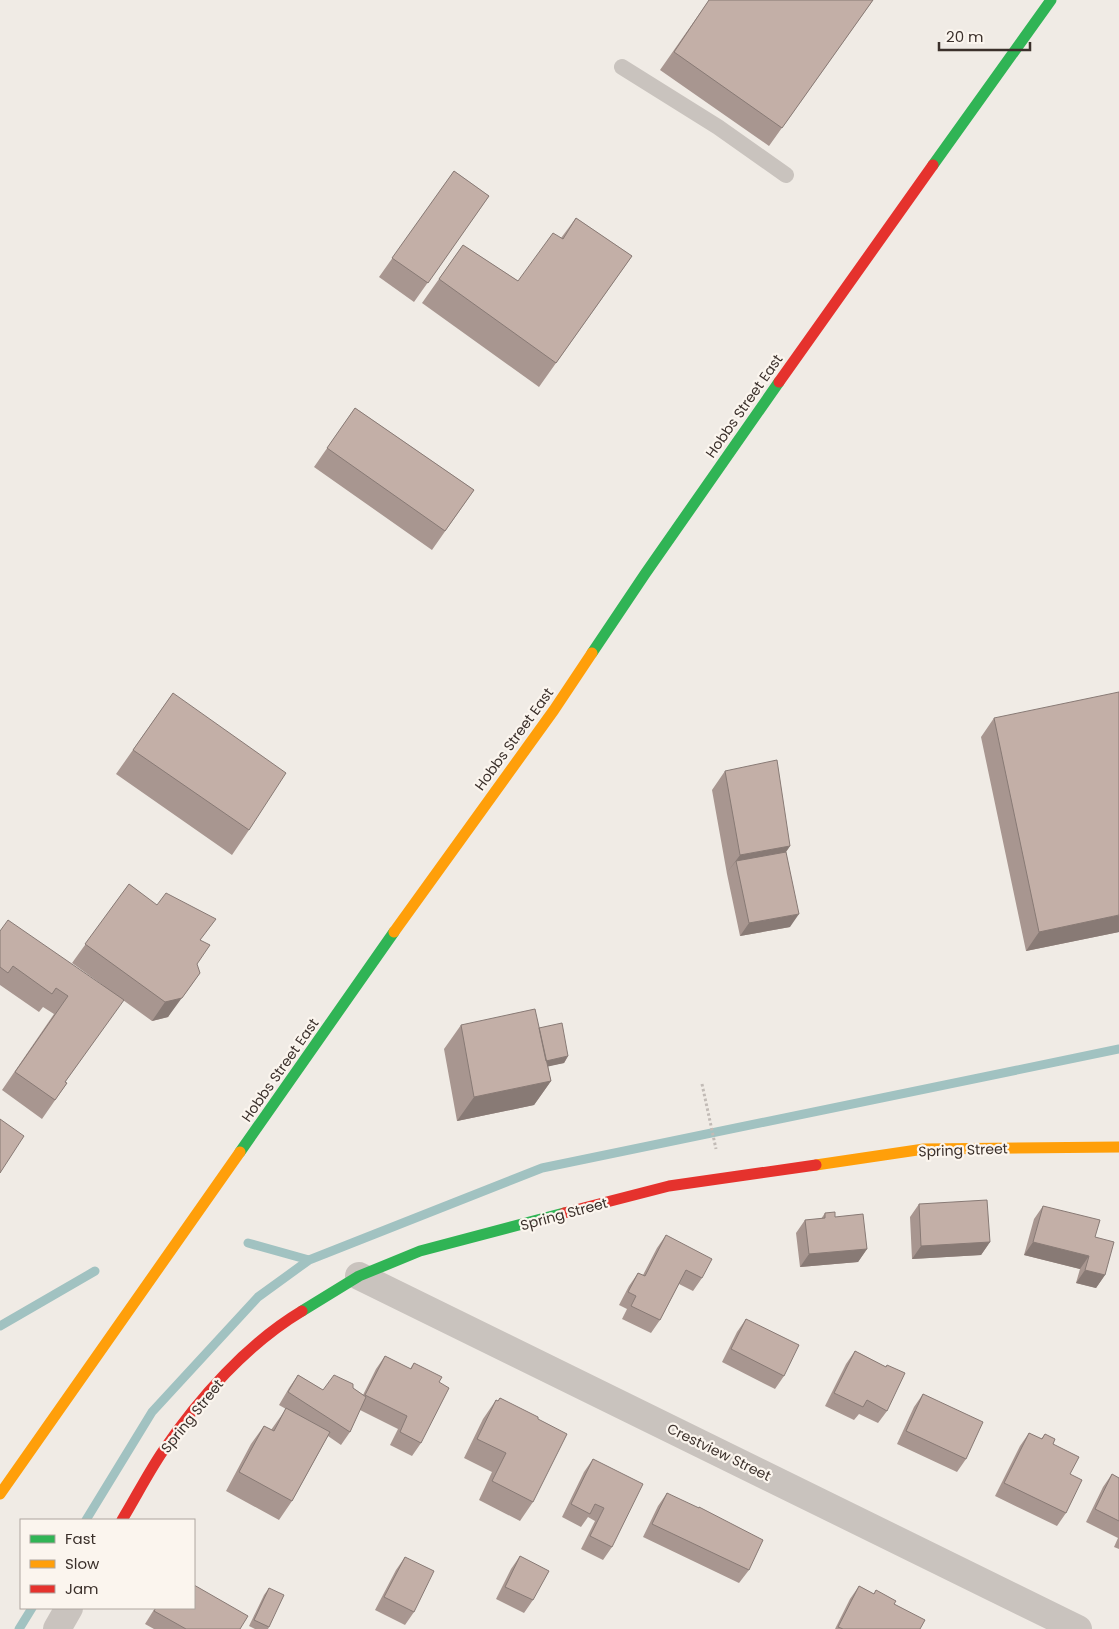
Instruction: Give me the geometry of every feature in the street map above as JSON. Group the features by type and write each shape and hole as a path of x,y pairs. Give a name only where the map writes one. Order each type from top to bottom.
{"main road":[{"name":"Hobbs Street East","path":"0,1494 421,894 554,710 645,574 816,328 1051,0"},
{"name":"Spring Street","path":"123,1519 163,1451 208,1392 261,1340 290,1318 360,1276 420,1251 669,1186 924,1150 1119,1147"}],"street":[{"name":"Crestview Street","path":"360,1276 1078,1629"},
{"path":"56,1629 68,1609"}],"lane":[{"path":"622,67 718,127 786,176"}],"path":[{"path":"702,1084 718,1155"}],"building":[{"path":"709,0 873,0 782,128 674,52"},
{"path":"454,171 489,196 428,283 392,258"},
{"path":"576,218 632,256 556,363 439,279 463,245 518,281 553,233 563,239"},
{"path":"355,408 474,490 445,531 327,448"},
{"path":"1119,692 1119,915 1039,932 994,718"},
{"path":"173,693 286,773 249,830 133,750"},
{"path":"777,760 790,846 740,855 725,771"},
{"path":"786,852 799,914 749,923 736,861"},
{"path":"129,884 157,905 166,893 216,919 200,940 210,945 197,964 200,973 182,998 165,1002 85,944"},
{"path":"8,920 124,1000 65,1082 67,1083 55,1100 15,1072 68,996 56,988 52,994 13,966 8,973 0,967 0,931"},
{"path":"535,1009 551,1081 474,1097 461,1025"},
{"path":"562,1023 568,1056 546,1061 539,1028"},
{"path":"0,1119 24,1136 0,1173"},
{"path":"987,1200 990,1242 921,1246 919,1204"},
{"path":"1043,1206 1100,1220 1095,1237 1114,1242 1105,1275 1085,1270 1089,1256 1033,1242"},
{"path":"835,1212 835,1217 863,1214 867,1249 809,1254 805,1220 825,1218 825,1213"},
{"path":"666,1235 712,1259 702,1278 686,1270 660,1320 631,1306 636,1296 628,1292 638,1273 645,1276"},
{"path":"746,1319 799,1345 784,1376 731,1349"},
{"path":"855,1351 886,1367 887,1365 905,1373 887,1411 867,1400 863,1407 834,1393"},
{"path":"385,1356 411,1369 414,1363 442,1377 439,1382 449,1388 421,1443 400,1432 407,1416 365,1395"},
{"path":"298,1375 323,1390 334,1375 353,1384 353,1388 366,1397 350,1432 288,1392"},
{"path":"923,1394 983,1422 966,1459 906,1431"},
{"path":"500,1398 567,1434 533,1502 492,1481 506,1453 477,1439 496,1400 498,1401"},
{"path":"286,1408 330,1432 292,1501 239,1472 264,1426 274,1431"},
{"path":"1029,1433 1042,1439 1045,1434 1055,1439 1053,1444 1079,1457 1070,1474 1082,1480 1066,1513 1004,1483"},
{"path":"593,1459 643,1484 612,1547 590,1536 604,1508 595,1504 590,1514 571,1504"},
{"path":"1112,1474 1119,1478 1119,1521 1095,1509"},
{"path":"667,1493 763,1540 749,1570 652,1524"},
{"path":"520,1556 549,1571 533,1600 505,1587"},
{"path":"405,1557 434,1571 414,1612 384,1597"},
{"path":"195,1586 248,1616 240,1629 186,1629 154,1611 155,1609 195,1609"},
{"path":"859,1586 874,1594 876,1590 896,1601 894,1604 925,1620 920,1629 843,1629 838,1627"},
{"path":"269,1588 284,1595 269,1627 254,1620"}],"waterway":[{"path":"87,1519 152,1412 258,1297 309,1260 542,1168 1119,1049"},
{"path":"248,1243 309,1260"},
{"path":"0,1326 95,1271"},
{"path":"19,1629 31,1609"}],"traffic: fast":[{"path":"933,165 1051,0"},
{"path":"592,653 779,382"},
{"path":"240,1152 394,932"},
{"path":"302,1311 359,1276 420,1251 564,1213"}],"traffic: slow":[{"path":"394,932 554,710 592,653"},
{"path":"816,1165 924,1149 1119,1147"},
{"path":"0,1494 240,1152"}],"traffic: jam":[{"path":"779,382 933,165"},
{"path":"564,1213 669,1186 816,1165"},
{"path":"123,1519 163,1451 208,1392 262,1339 302,1311"}]}
